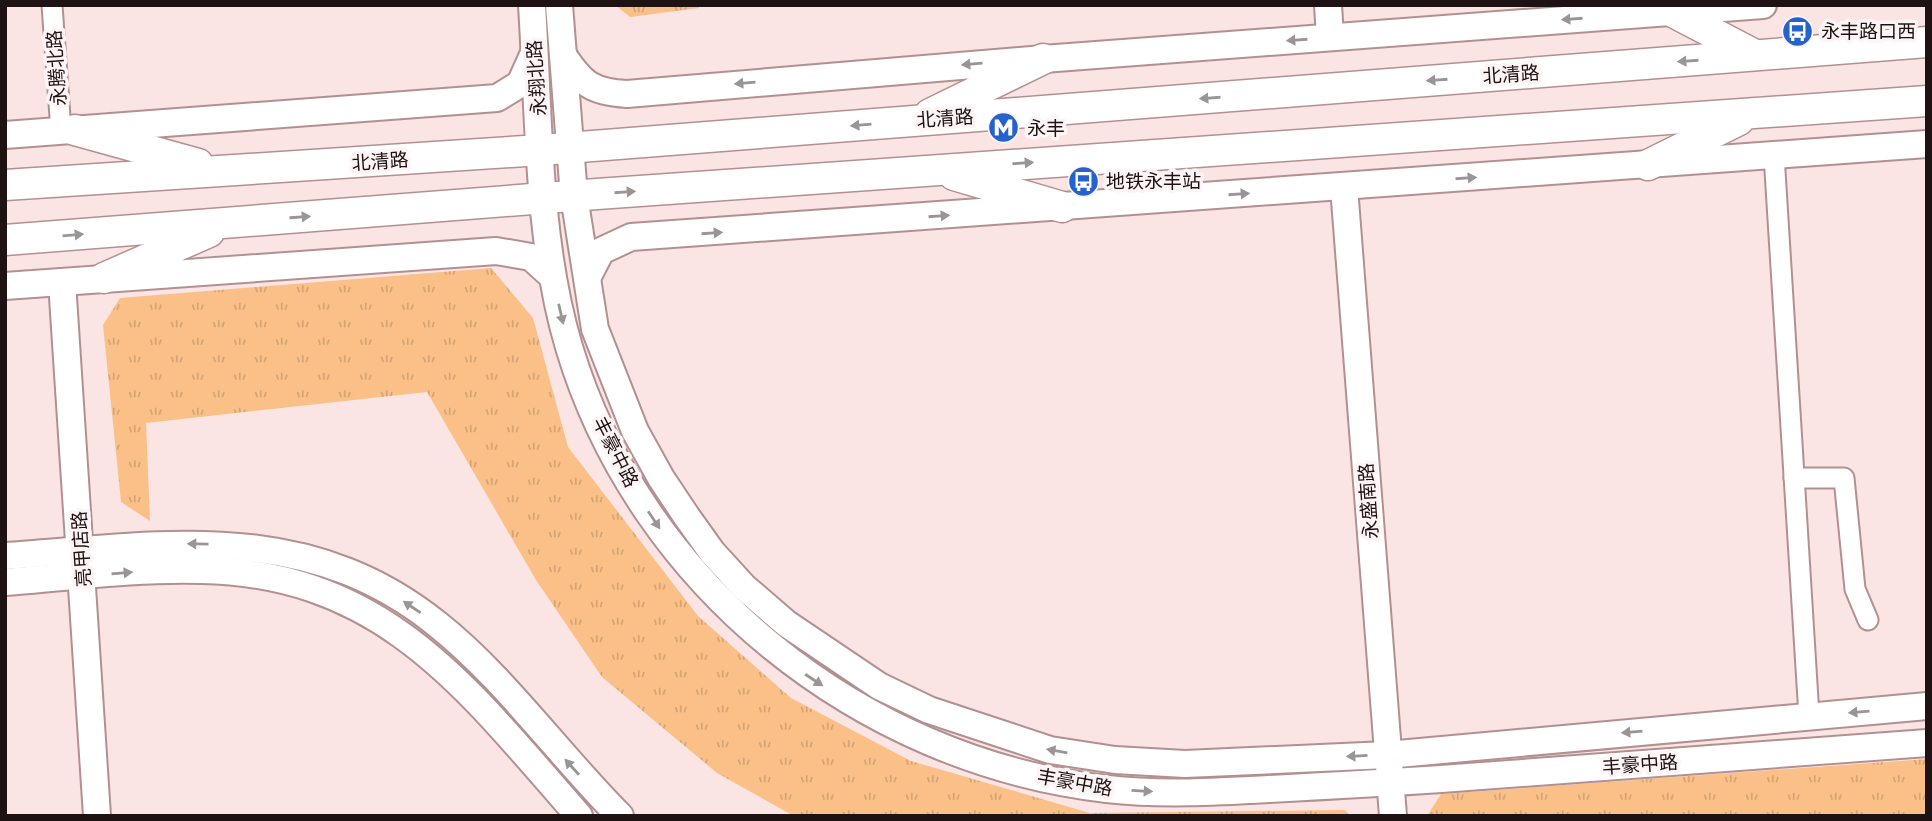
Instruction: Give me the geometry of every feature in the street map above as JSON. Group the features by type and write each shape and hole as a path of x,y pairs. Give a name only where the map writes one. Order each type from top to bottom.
{"main road":[{"path":"1673,12 1756,55"},
{"name":"北清路","path":"5,186 571,148 1927,42"},
{"path":"915,121 1043,59"},
{"path":"5,240 574,195 1927,101"},
{"path":"1648,165 1754,113"},
{"path":"68,131 222,171"},
{"path":"936,170 1062,207"},
{"path":"104,278 232,222"}],"street":[{"name":"永腾北路","path":"52,5 68,131"},
{"name":"永翔北路","path":"531,5 545,198"},
{"name":"永翔北路","path":"559,5 574,195"},
{"path":"1328,5 1331,37"},
{"path":"562,54 580,80 603,93 627,94 1043,59 1762,5"},
{"path":"5,135 497,98 520,84 535,52"},
{"path":"588,276 601,251 631,237 1927,144"},
{"path":"1774,155 1809,716"},
{"name":"永盛南路","path":"1344,187 1393,816"},
{"name":"丰豪中路","path":"574,195 595,329 635,431 687,517 712,552 744,587 798,632 879,686 929,710 1050,750 1115,760 1185,764 1388,755 1927,706"},
{"name":"丰豪中路","path":"545,198 552,276 569,348 587,395 635,491 660,529 692,569 756,635 796,668 891,725 943,747 1047,778 1107,789 1189,793 1390,782 1927,743"},
{"path":"5,286 496,251 531,257 552,276"},
{"name":"亮甲店路","path":"62,282 97,816"},
{"path":"1794,478 1844,478 1854,589 1867,620"},
{"path":"5,582 179,543 247,545 332,564 383,587 438,624 489,673 575,771 620,816"},
{"path":"5,556 272,577 345,599 410,639 467,690 579,816"}],"green space":[{"path":"615,5 699,5 699,8 630,17"},
{"path":"491,268 533,318 568,447 698,616 791,698 911,761 1090,813 1345,810 1350,816 794,816 717,773 602,677 536,580 427,392 146,423 150,521 121,502 103,325 120,298"},
{"path":"1927,759 1927,816 1427,816 1441,794"}],"place":[{"name":"永丰路口西","path":"1798,31"},
{"name":"永丰","path":"1004,128"},
{"name":"地铁永丰站","path":"1083,181"}]}
